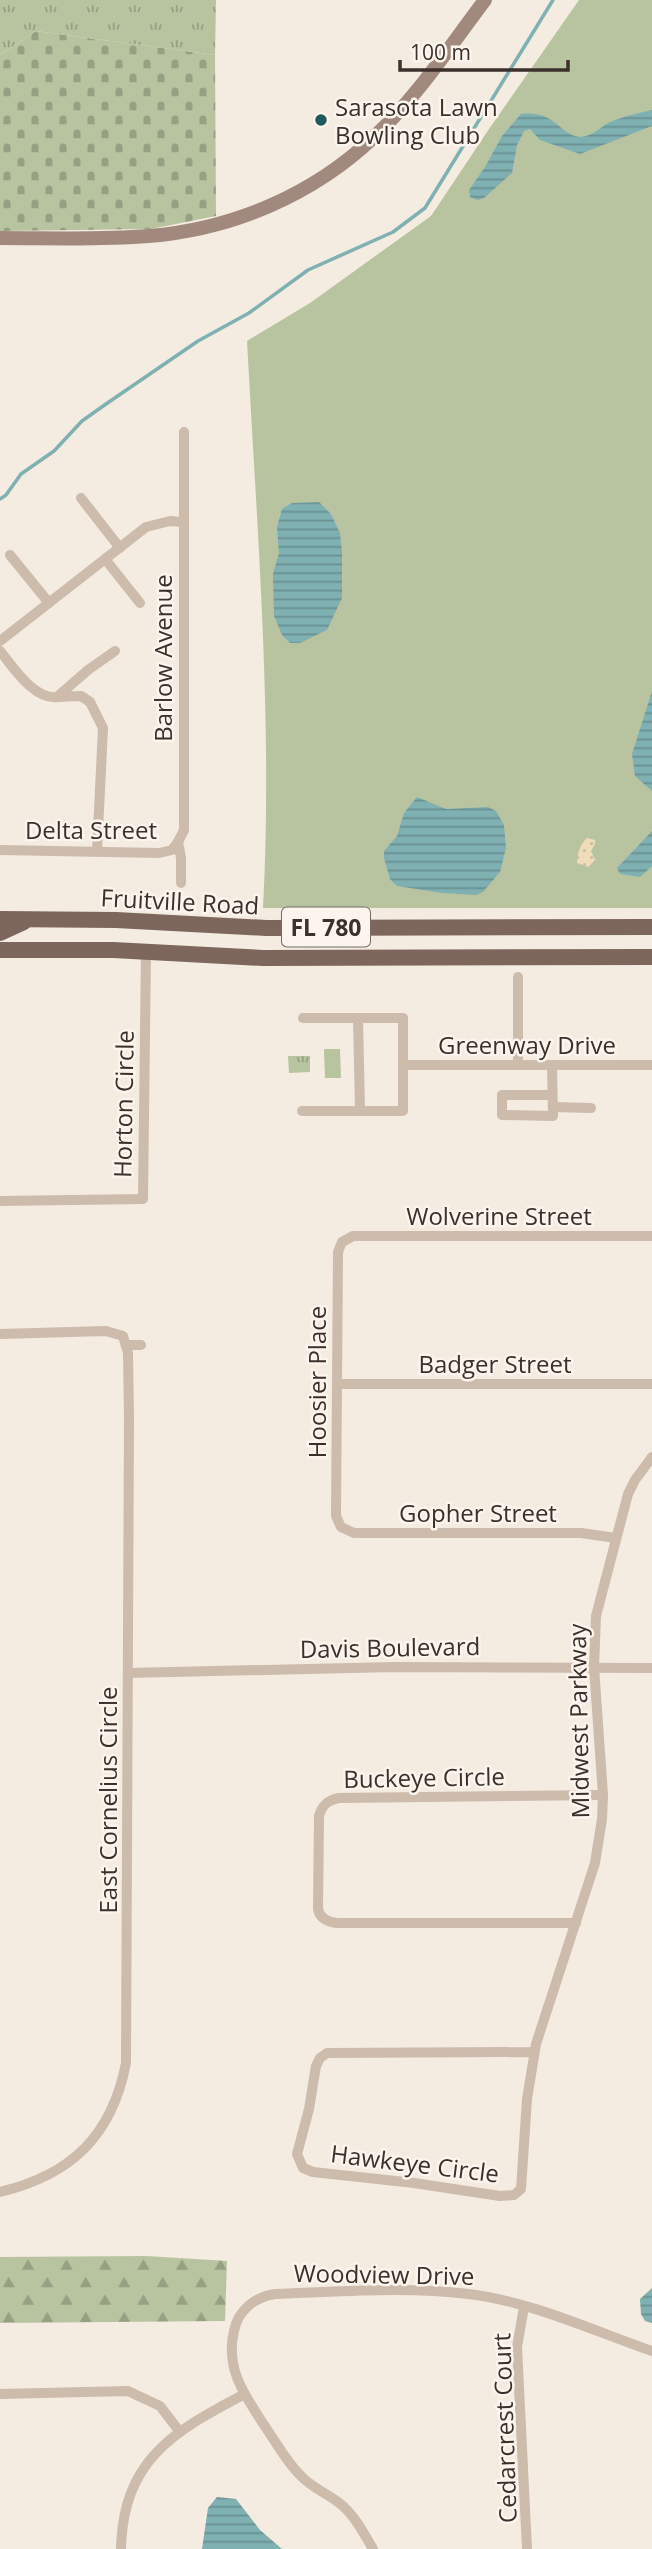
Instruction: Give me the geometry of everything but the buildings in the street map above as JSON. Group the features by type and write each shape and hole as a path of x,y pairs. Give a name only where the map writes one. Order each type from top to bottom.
{"main road":[{"name":"Fruitville Road","path":"0,919 127,920 266,928 652,927"},
{"path":"0,933 29,919"},
{"name":"FL 780","path":"0,950 146,951 263,958 652,957"}],"street":[{"path":"0,238 151,236 230,221 271,206 328,174 375,136 403,106 485,0"},
{"name":"Barlow Avenue","path":"181,883 178,842 184,830 184,432"},
{"path":"81,498 120,548"},
{"path":"0,641 146,527 182,522"},
{"path":"10,555 49,603"},
{"path":"106,559 140,603"},
{"path":"0,651 34,690 49,698 81,696 90,702 103,728 97,851"},
{"path":"57,697 115,651"},
{"name":"Delta Street","path":"0,850 159,853 173,850 178,842"},
{"name":"Horton Circle","path":"0,1201 143,1199 146,951"},
{"path":"518,977 518,1065"},
{"path":"302,1111 403,1111 402,1018 303,1018"},
{"path":"358,1018 360,1111"},
{"name":"Greenway Drive","path":"403,1065 652,1065"},
{"path":"552,1065 553,1115 502,1115 502,1095 552,1095"},
{"path":"553,1107 591,1108"},
{"name":"Wolverine Street","path":"347,1238 652,1236"},
{"name":"Hoosier Place","path":"341,1527 336,1516 338,1252 347,1238"},
{"path":"0,1334 106,1331 125,1341 141,1345"},
{"name":"East Cornelius Circle","path":"0,2192 43,2178 60,2169 85,2149 112,2109 123,2079 127,2043 125,1341"},
{"name":"Badger Street","path":"337,1384 652,1384"},
{"name":"Midwest Parkway","path":"518,2192 523,2184 527,2099 534,2052 595,1863 602,1819 603,1796 594,1667 596,1616 628,1494 652,1458"},
{"name":"Gopher Street","path":"341,1527 355,1533 581,1533 616,1538"},
{"name":"Davis Boulevard","path":"128,1673 382,1667 652,1668"},
{"name":"Buckeye Circle","path":"576,1923 326,1921 318,1909 319,1816 328,1801 339,1798 603,1796"},
{"name":"Hawkeye Circle","path":"518,2192 500,2196 309,2172 300,2165 297,2154 309,2109 316,2066 320,2057 327,2053 534,2052"},
{"name":"Woodview Drive","path":"373,2549 350,2513 337,2501 312,2486 296,2470 243,2395 232,2362 231,2348 235,2325 248,2305 268,2295 446,2292 489,2297 524,2306 652,2351"},
{"name":"Cedarcrest Court","path":"524,2306 517,2347 527,2549"},
{"path":"0,2394 128,2391 160,2406 180,2432"},
{"path":"121,2549 125,2510 136,2478 151,2457 180,2432 243,2395"}],"green space":[{"path":"0,0 216,0 215,55 36,31 0,55"},
{"path":"579,0 652,0 652,908 263,908 266,837 265,695 247,341 310,303 431,216"},
{"path":"36,31 215,55 216,216 151,229 0,231 0,55"},
{"path":"324,1049 340,1049 341,1078 325,1078"},
{"path":"288,1056 310,1056 310,1072 289,1073"},
{"path":"146,2256 227,2261 225,2321 0,2323 0,2257"}],"sand":[{"path":"587,838 595,840 591,851 595,860 588,867 577,863 579,849"}],"water":[{"path":"652,110 652,126 580,154 540,140 530,129 524,131 517,145 512,173 484,198 478,200 470,197 469,190 502,136 521,114 542,116 573,135 584,137 615,120"},
{"path":"319,502 331,514 340,533 342,598 327,630 300,643 290,643 282,635 274,616 273,574 279,553 277,527 282,509 292,503"},
{"path":"652,691 652,791 635,776 632,754"},
{"path":"417,797 446,809 488,807 496,811 504,825 506,848 500,872 483,892 476,895 442,893 397,886 390,879 384,851 397,836 404,813"},
{"path":"652,831 652,866 640,877 620,874 617,868"},
{"path":"652,2288 652,2323 645,2321 641,2314 640,2299"},
{"path":"217,2497 236,2499 260,2530 282,2549 202,2549 208,2508"}],"waterway":[{"path":"0,499 21,474 54,451 82,421 198,341 249,313 308,270 393,232 425,208 553,0"}],"place":[{"name":"Sarasota Lawn Bowling Club","path":"321,120"}]}
